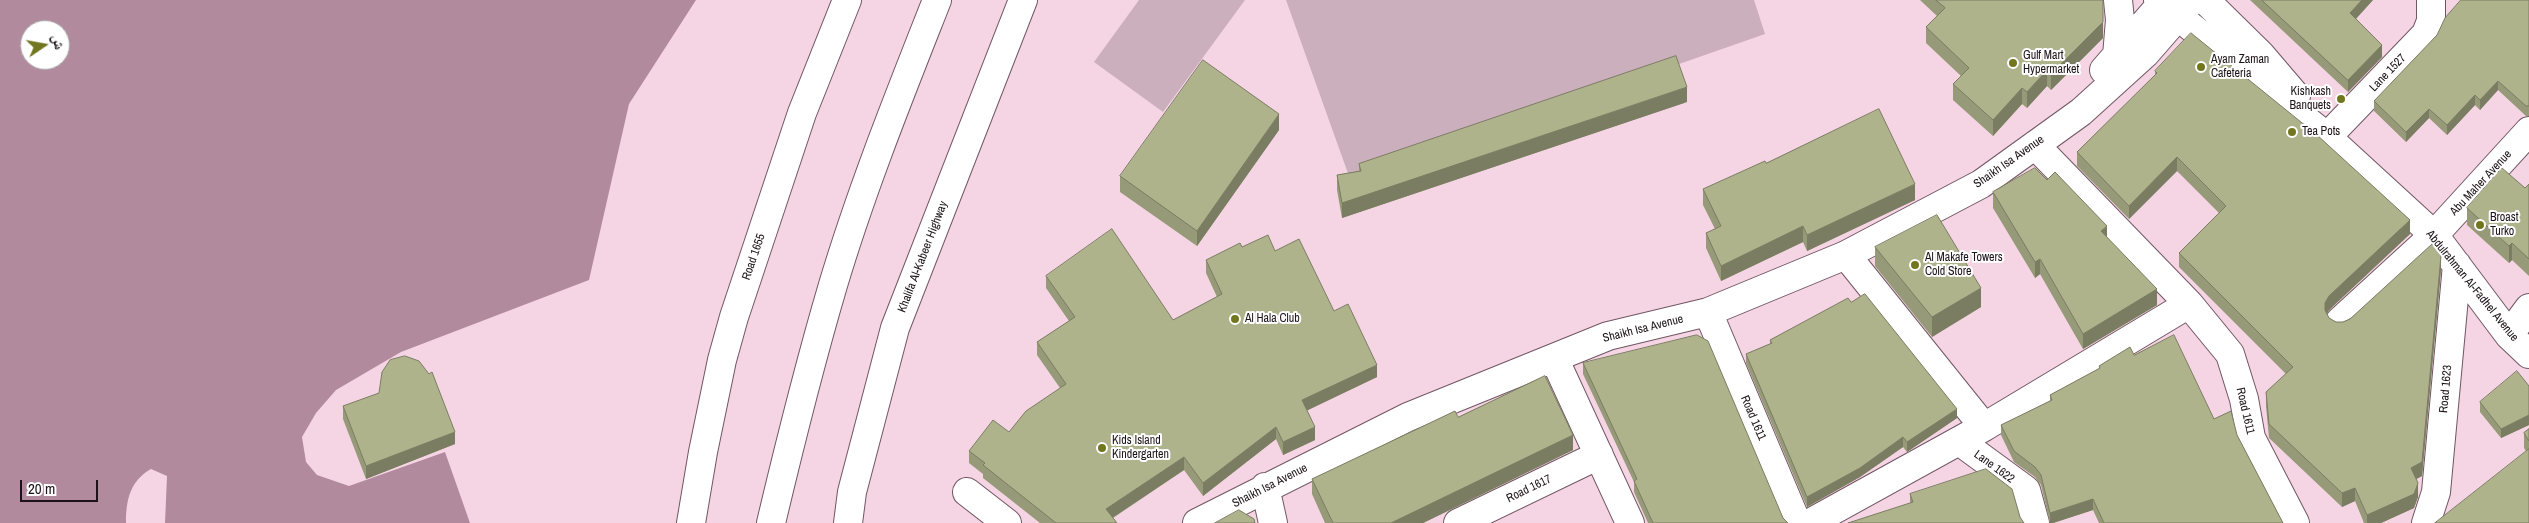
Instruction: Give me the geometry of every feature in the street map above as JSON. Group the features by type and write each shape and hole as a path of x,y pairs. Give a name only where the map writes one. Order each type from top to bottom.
{"street":[{"name":"Road 1655","path":"691,523 708,424 722,360 734,318 802,113 847,0"},
{"path":"772,523 788,454 834,284 891,118 937,0"},
{"name":"Khalifa Al-Kabeer Highway","path":"848,523 852,492 895,328 1023,0"},
{"path":"2117,56 2120,20 2118,0"},
{"name":"Abdulrahman Al-Fadhel Avenue","path":"2205,0 2261,55 2305,106 2327,137"},
{"name":"Lane 1527","path":"2327,137 2426,34 2431,21 2431,0"},
{"name":"Shaikh Isa Avenue","path":"2044,139 2117,56 2171,4"},
{"name":"Shaikh Isa Avenue","path":"1198,523 1265,487 1408,418 1608,336 1708,312 1846,255 1981,184 2081,112 2119,79 2171,4"},
{"name":"Abdulrahman Al-Fadhel Avenue","path":"2171,4 2327,137 2434,235 2509,335 2529,354"},
{"name":"Abu Maher Avenue","path":"2434,235 2529,131"},
{"name":"Road 1611","path":"2044,139 2189,304 2230,354 2244,398 2251,438 2295,523"},
{"path":"2340,321 2434,235"},
{"path":"1846,255 1984,427"},
{"name":"Road 1623","path":"2432,520 2457,265"},
{"path":"1810,523 1984,427 2189,304"},
{"path":"2509,335 2529,308"},
{"name":"Road 1611","path":"1708,312 1797,523"},
{"path":"1554,358 1630,523"},
{"name":"Lane 1622","path":"1959,441 2026,490 2035,523"},
{"name":"Road 1617","path":"1458,523 1599,455"},
{"path":"1265,487 1273,523"},
{"path":"967,492 1007,523"}],"shaded area":[{"path":"0,0 696,0 629,104 589,280 401,352 336,390 316,413 302,437 306,462 317,475 349,486 445,452 470,523 165,523 167,476 151,469 138,479 134,485 128,499 126,523 0,523"},
{"path":"1139,0 1245,0 1163,112 1094,62"},
{"path":"1286,0 1754,0 1765,34 1350,179"}],"building":[{"name":"Gulf Mart Hypermarket","path":"1936,0 2103,0 2103,22 2051,74 2047,70 2027,92 2022,88 1993,120 1953,84 1969,68 1926,27 1945,8"},
{"path":"2262,0 2362,0 2350,13 2382,45 2348,80"},
{"path":"2461,0 2529,0 2529,106 2526,106 2498,81 2480,100 2475,95 2447,125 2429,109 2406,132 2374,101 2437,35 2445,18"},
{"path":"2191,33 2317,135 2410,220 2329,296 2325,303 2325,310 2329,318 2336,322 2350,319 2432,244 2441,256 2422,462 2411,468 2418,483 2414,494 2367,515 2355,488 2342,493 2269,424 2266,392 2293,367 2179,253 2226,206 2177,157 2129,206 2077,152 2157,73 2155,71"},
{"path":"1676,56 1687,87 1342,203 1337,175 1361,171 1359,164"},
{"path":"1203,60 1279,114 1197,231 1120,176"},
{"path":"1879,109 1915,184 1807,235 1803,226 1721,266 1706,233 1721,226 1703,189 1765,161 1766,163"},
{"path":"2035,168 2047,180 2055,172 2107,226 2101,231 2157,289 2083,334 2040,259 2035,262 1993,192"},
{"path":"2502,168 2525,188 2529,184 2529,259 2512,243 2509,246 2467,208"},
{"path":"1937,215 1981,288 1932,317 1875,247"},
{"path":"1112,229 1173,320 1222,294 1206,260 1240,243 1242,247 1268,235 1275,251 1299,239 1334,311 1348,304 1377,365 1302,400 1315,427 1283,442 1276,427 1203,483 1184,457 1106,509 1117,523 1056,523 983,465 985,463 969,451 993,420 1009,432 1026,411 1066,384 1037,342 1075,317 1046,276"},
{"path":"1865,294 1957,409 1907,442 1903,437 1860,468 1807,497 1746,354 1772,343 1770,340 1848,298 1851,302"},
{"path":"1697,335 1708,341 1783,518 1788,523 1653,523 1634,481 1637,479 1583,363"},
{"path":"2174,335 2214,419 2231,411 2237,435 2283,523 2104,523 2093,499 2050,513 2041,475 2035,467 2014,451 2001,425 2052,400 2050,395 2100,368 2099,366 2130,347 2134,355"},
{"path":"405,356 419,361 429,374 432,372 455,432 366,466 343,406 379,393 382,372 390,360"},
{"path":"2517,371 2529,386 2529,415 2501,429 2480,402"},
{"path":"1545,376 1573,435 1391,523 1333,523 1312,479 1455,411 1458,417"},
{"path":"2529,429 2529,441 2524,433"},
{"path":"2529,449 2529,523 2435,523"},
{"path":"1986,469 2012,489 2020,517 2024,523 1848,523 1913,502 1910,494"},
{"path":"1239,510 1254,519 1255,523 1215,523"}],"place":[{"name":"Gulf Mart Hypermarket","path":"2013,63"},
{"name":"Ayam Zaman Cafeteria","path":"2201,67"},
{"name":"Kishkash Banquets","path":"2341,99"},
{"name":"Tea Pots","path":"2292,132"},
{"name":"Broast Turko","path":"2480,225"},
{"name":"Al Makafe Towers Cold Store","path":"1915,265"},
{"name":"Al Hala Club","path":"1235,319"},
{"name":"Kids Island Kindergarten","path":"1102,448"}]}
